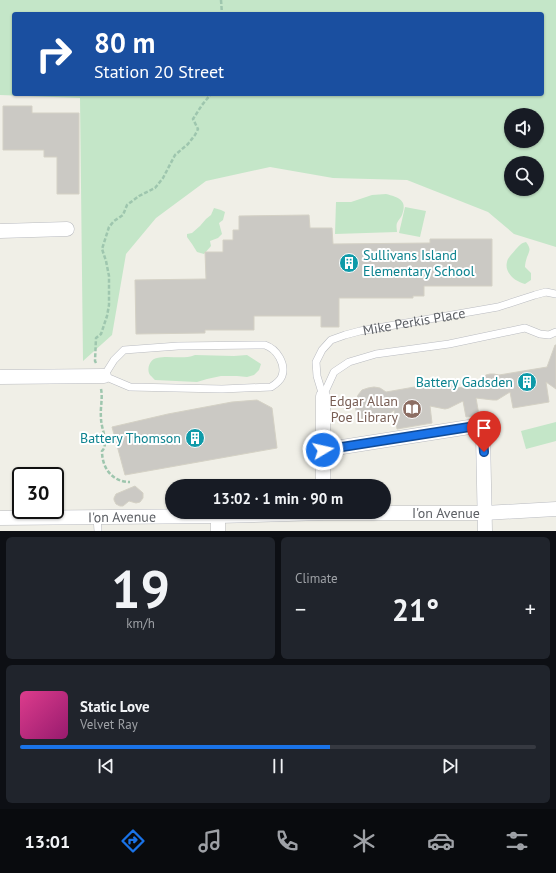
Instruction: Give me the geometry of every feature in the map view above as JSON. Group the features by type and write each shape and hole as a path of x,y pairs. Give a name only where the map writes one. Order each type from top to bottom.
{"street":[{"path":"0,231 67,229"},
{"path":"0,377 101,376"},
{"name":"Mike Perkis Place","path":"323,396 323,479"},
{"path":"323,450 482,425 485,531"},
{"name":"I'on Avenue","path":"391,513 485,513 556,509"},
{"name":"I'on Avenue","path":"0,518 98,524 173,519"},
{"path":"218,519 218,531"}],"lane":[{"name":"Mike Perkis Place","path":"323,396 317,376 316,362 322,350 331,340 345,334 360,331 498,308 546,292 556,294"},
{"name":"Mike Perkis Place","path":"323,396 334,372 349,362 376,354 449,344 525,328 540,334 549,335 556,332"},
{"path":"265,345 278,355 283,368 282,375 278,382 271,387 222,389 130,388 101,376 124,350 178,346 265,345"}],"path":[{"path":"221,0 222,12"},
{"path":"130,482 116,480 108,471 102,458 102,451 105,448 101,419 103,395 101,376 95,361 96,338 101,334 104,327 109,305 109,276 102,249 109,227 114,221 123,215 127,205 139,196 155,188 163,178 175,155 196,135 198,129 193,119 210,96"}],"green space":[{"path":"0,0 556,0 556,247 514,234 488,212 407,180 333,178 270,167 206,181 156,218 126,254 112,335 83,361 80,98 27,96 544,96 544,12 12,12 12,95 0,95"},
{"path":"386,194 401,200 404,206 404,210 397,224 397,232 335,234 336,202 351,202 372,195"},
{"path":"405,207 426,211 420,237 399,233"},
{"path":"214,208 225,212 223,220 219,223 222,234 218,238 210,241 211,246 204,254 197,252 187,237 187,234 192,233 200,226 211,215"},
{"path":"526,242 530,250 525,267 531,273 531,280 525,284 518,281 509,273 507,266 511,255 520,245"},
{"path":"195,355 247,355 261,364 259,370 254,375 247,377 221,376 197,382 155,380 149,373 149,365 152,360 162,357 185,357"},
{"path":"556,422 556,441 526,449 521,431"}],"building":[{"path":"3,106 32,106 32,113 79,113 79,194 57,194 57,157 44,157 44,150 3,150"},
{"name":"Sullivans Island Elementary School","path":"309,215 310,228 332,228 333,244 430,243 430,239 492,239 492,286 424,286 424,296 413,296 413,298 339,298 339,327 321,327 321,316 254,316 254,330 205,330 205,333 136,334 135,280 206,279 205,252 223,252 223,240 233,240 233,230 239,230 239,216"},
{"path":"555,345 556,389 546,382 549,402 513,408 510,392 497,400 476,398 479,415 466,417 463,401 445,409 430,406 432,423 397,429 394,410 382,420 377,422 366,421 361,418 355,407 358,395 362,390 368,388 380,388 386,392 426,385 427,389 442,382 457,388 478,385 482,378 490,374 499,375 547,367"},
{"name":"Battery Thomson","path":"257,400 272,408 277,448 125,475 112,427 168,414 232,402"},
{"path":"135,486 143,493 143,498 140,502 136,503 129,501 123,506 116,504 114,498 116,494"}],"place":[{"name":"Sullivans Island Elementary School","path":"349,263"},
{"name":"Battery Gadsden","path":"527,382"},
{"name":"Edgar Allan Poe Library","path":"412,409"},
{"name":"Battery Thomson","path":"195,438"}],"route":[{"path":"323,450 482,425 484,452"}]}
